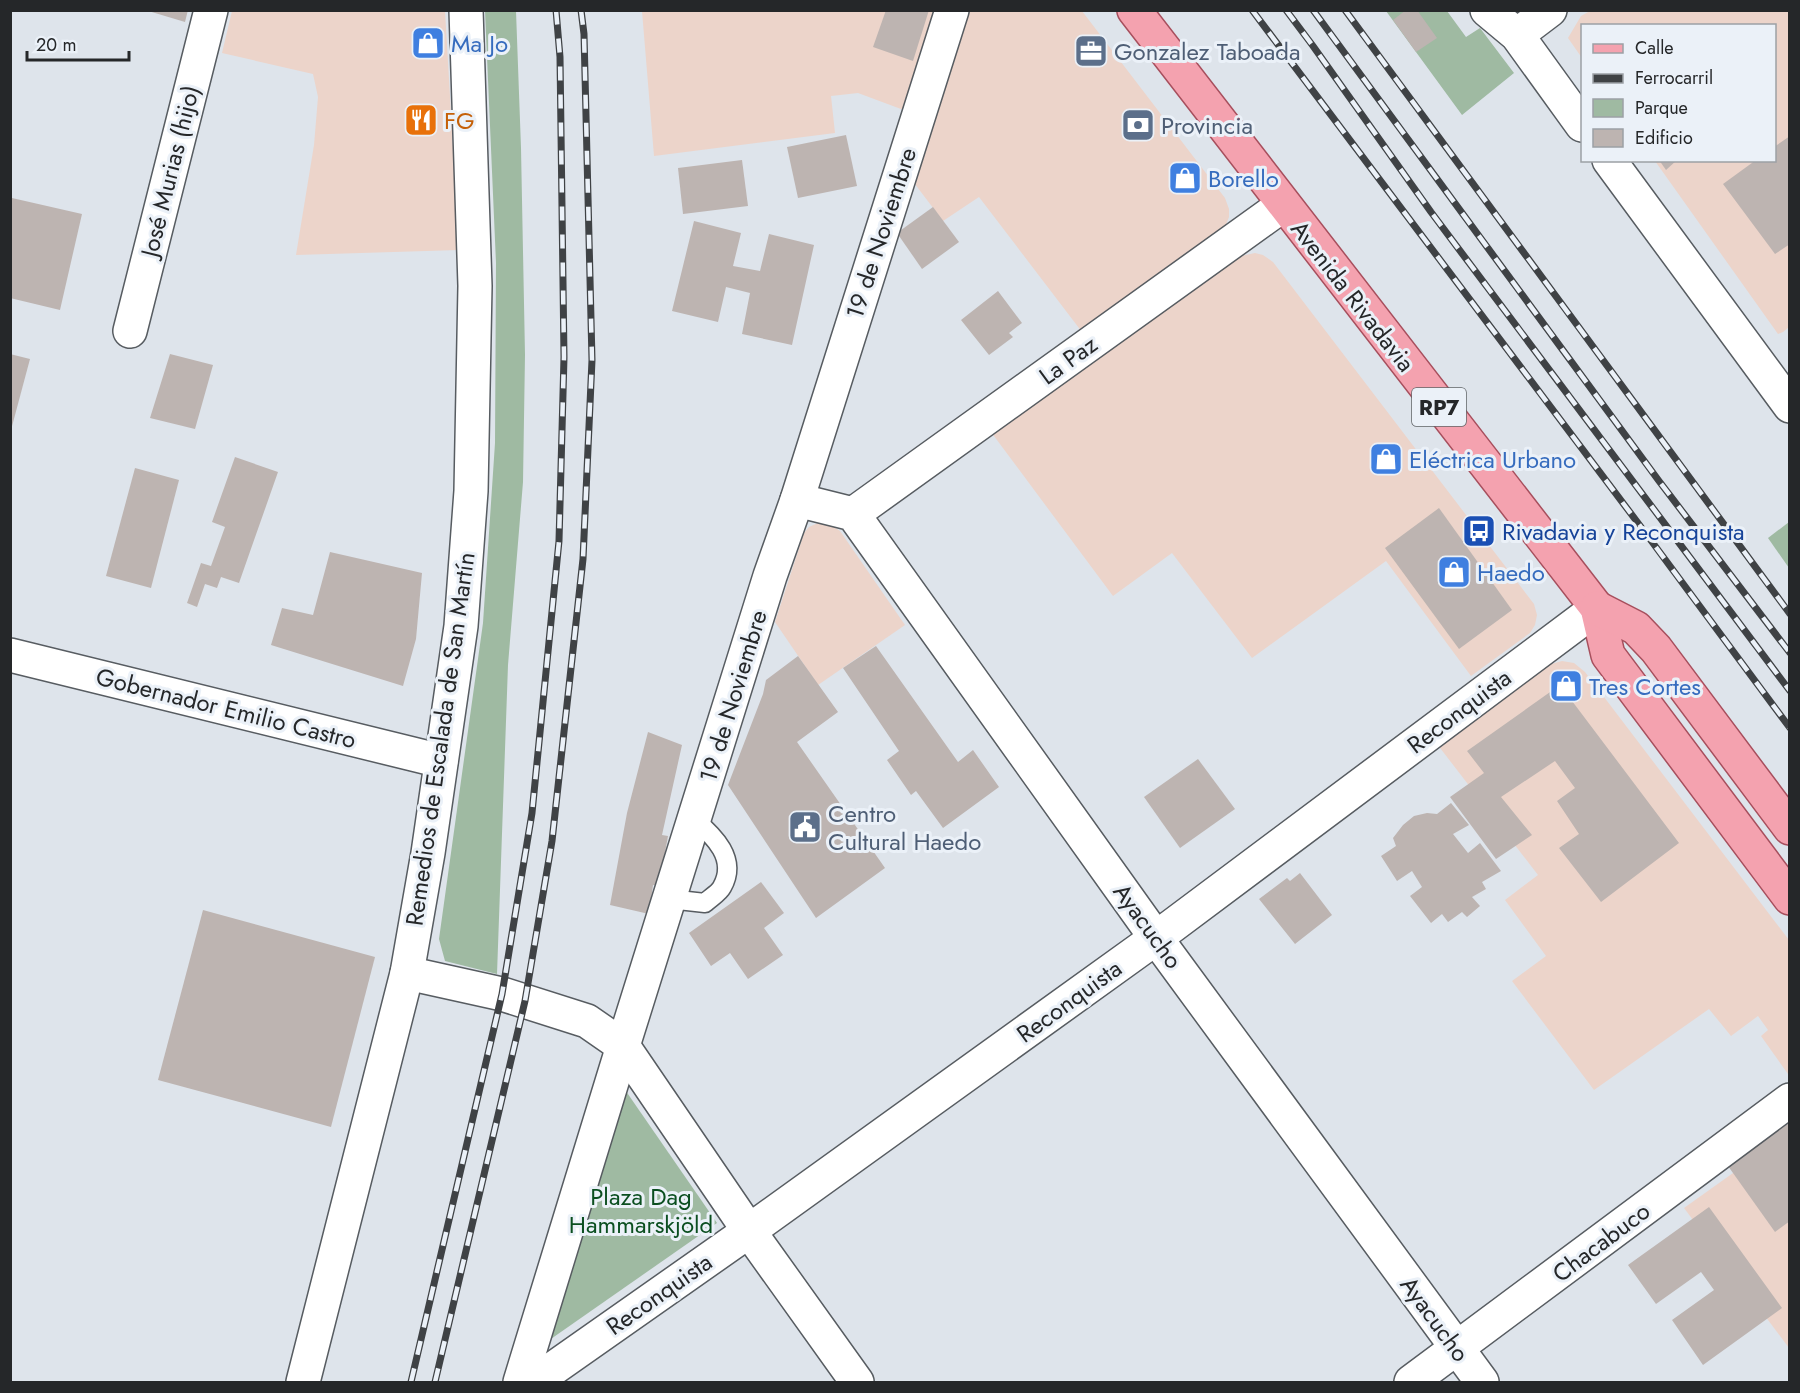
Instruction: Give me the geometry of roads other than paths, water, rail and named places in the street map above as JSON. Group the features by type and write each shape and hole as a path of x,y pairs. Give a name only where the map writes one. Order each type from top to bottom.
{"main road":[{"name":"Avenida Rivadavia","path":"1134,10 1596,608 1608,655 1790,898"},
{"name":"Avenida Rivadavia","path":"1596,608 1636,628 1656,649 1790,828"}],"street":[{"name":"José Murias (hijo)","path":"130,331 211,10"},
{"name":"Remedios de Escalada de San Martín","path":"303,1383 407,973 428,853 461,626 471,491 475,286 465,10"},
{"name":"19 de Noviembre","path":"520,1383 770,576 797,500 952,10"},
{"path":"1487,10 1517,35 1581,124"},
{"path":"1517,35 1550,10"},
{"path":"1610,162 1790,405"},
{"name":"La Paz","path":"853,514 1283,205"},
{"path":"797,500 853,514"},
{"name":"Ayacucho","path":"853,514 1156,938 1482,1383"},
{"name":"Reconquista","path":"534,1383 1156,938 1596,608"},
{"name":"Gobernador Emilio Castro","path":"10,655 441,761"},
{"path":"407,973 502,994 587,1021 623,1046 749,1231 857,1383"},
{"name":"Chacabuco","path":"1411,1383 1790,1100"}],"lane":[{"path":"669,899 705,903 722,888 728,870 725,854 711,834 694,819"}],"railway":[{"path":"411,1382 502,994 532,813 559,541 564,357 560,57 556,10"},
{"path":"435,1382 525,1001 552,841 583,559 592,360 584,34 581,10"},
{"path":"1252,10 1790,728"},
{"path":"1286,10 1431,212 1790,691"},
{"path":"1313,10 1659,481 1790,653"},
{"path":"1345,10 1790,614"}],"place":[{"name":"Ma Jo","path":"428,43"},
{"name":"Gonzalez Taboada","path":"1091,51"},
{"name":"FG","path":"421,120"},
{"name":"Provincia","path":"1138,125"},
{"name":"Borello","path":"1185,178"},
{"name":"Eléctrica Urbano","path":"1386,459"},
{"name":"Rivadavia y Reconquista","path":"1479,531"},
{"name":"Haedo","path":"1454,572"},
{"name":"Tres Cortes","path":"1566,686"},
{"name":"Centro Cultural Haedo","path":"805,827"}],"park label":[{"name":"Plaza Dag Hammarskjöld","path":"641,1210"}]}
